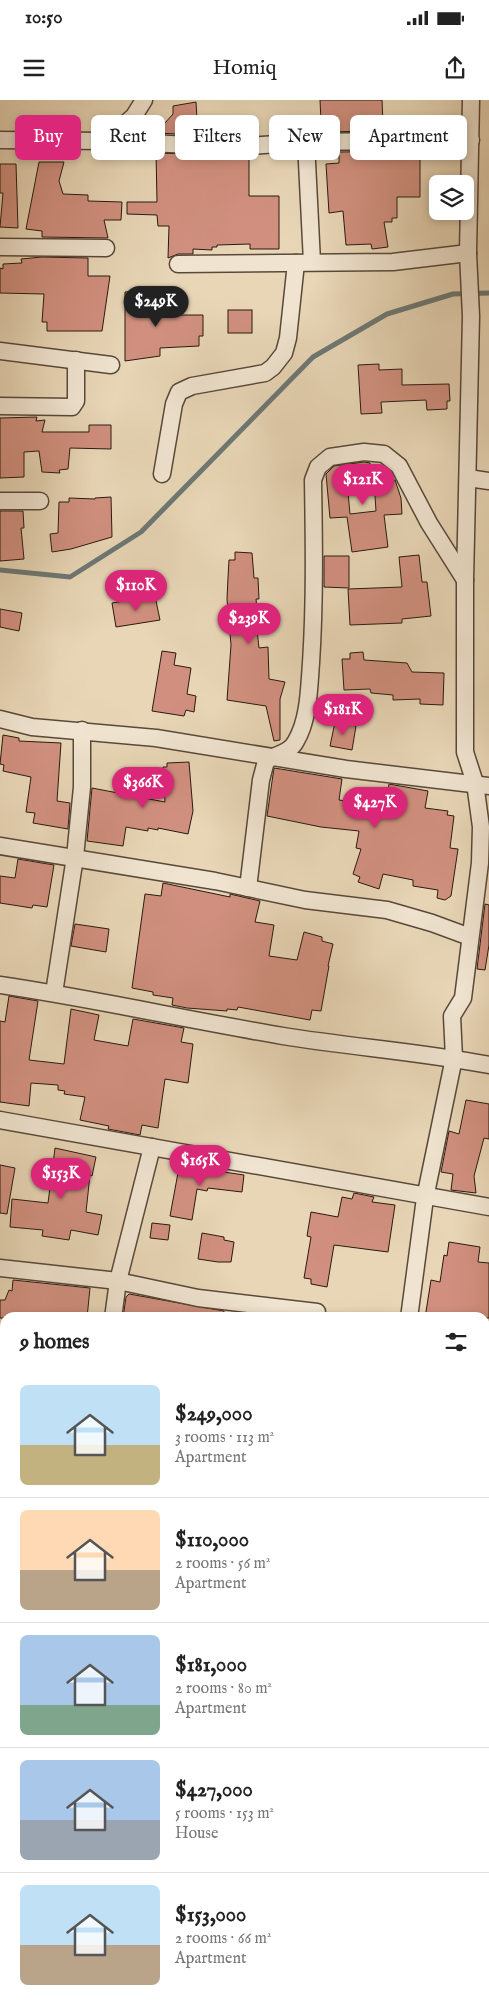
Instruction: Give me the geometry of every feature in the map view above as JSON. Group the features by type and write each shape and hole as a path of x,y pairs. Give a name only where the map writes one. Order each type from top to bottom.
{"street":[{"path":"135,115 144,100"},
{"path":"410,1312 425,1198 454,1058 452,1016 463,998 480,863 482,785 465,752 465,580 471,316 468,253 471,140 470,100"},
{"path":"0,140 91,141"},
{"path":"340,142 471,140"},
{"path":"165,144 234,147 269,145"},
{"path":"307,160 312,262"},
{"path":"0,247 106,248"},
{"path":"178,264 393,262 468,253"},
{"path":"162,474 174,404 179,392 192,386 265,373 284,354 288,338 296,263"},
{"path":"0,351 111,365"},
{"path":"0,406 72,407 76,401 76,360"},
{"path":"248,888 261,780 266,761 289,751 296,741 308,695 313,623 313,480 318,467 330,457 364,452 384,454 399,466 429,523 465,580"},
{"path":"468,478 489,481"},
{"path":"0,501 40,501"},
{"path":"0,719 32,727 82,730 274,756 346,769 482,785"},
{"path":"54,993 75,857 82,787 82,730"},
{"path":"0,846 75,857 306,900 387,910 432,923 470,938"},
{"path":"0,985 54,993 284,1036 454,1058 489,1065"},
{"path":"0,1120 489,1208"},
{"path":"114,1312 118,1281 152,1147"},
{"path":"0,1268 118,1281 198,1298 317,1312"}],"building":[{"path":"320,100 382,100 383,115 350,115 350,132 340,132 340,115 321,115"},
{"path":"196,102 197,115 175,115 175,134 165,133 165,123 173,114 173,106"},
{"path":"340,152 350,152 350,160 420,160 420,197 397,197 397,218 392,218 392,222 384,222 388,247 372,249 371,244 346,245 343,211 329,213 326,164 339,163"},
{"path":"165,153 175,154 175,160 249,160 249,196 279,196 279,249 250,249 250,244 217,245 217,247 212,247 212,250 193,249 193,254 178,254 168,258 169,226 158,226 157,215 127,214 127,202 157,202 156,160 165,160"},
{"path":"39,162 64,162 59,181 63,194 88,195 88,201 122,202 121,220 104,220 108,238 42,237 42,231 26,229"},
{"path":"0,164 16,164 18,228 0,227 3,193 0,193"},
{"path":"42,257 88,258 88,276 110,276 102,331 47,331 47,322 42,322 44,294 0,293 0,268 3,269 3,264 22,263 21,259"},
{"path":"153,290 155,292 157,315 203,315 203,336 199,336 199,346 160,348 160,356 125,361 125,292"},
{"path":"228,310 252,310 252,333 228,333"},
{"path":"379,364 379,370 402,369 402,385 449,384 450,401 447,401 447,409 427,410 426,400 381,402 382,413 361,414 358,365"},
{"path":"37,417 36,421 45,420 42,432 89,432 89,425 111,425 111,449 70,448 68,469 59,470 60,473 42,472 39,451 24,452 24,477 0,478 0,418"},
{"path":"370,463 373,478 347,481 350,514 376,511 374,481 395,480 401,498 402,514 384,515 388,547 352,552 347,517 330,518 326,474 334,466"},
{"path":"111,497 112,537 71,549 52,552 50,534 58,533 59,502 69,502 69,498 95,499"},
{"path":"0,511 23,511 24,528 21,528 24,559 0,561"},
{"path":"235,552 252,553 254,578 258,578 259,599 256,599 258,620 256,621 259,648 268,647 269,679 285,682 280,699 280,740 274,741 266,706 227,700 231,645 227,599 228,578 229,560 235,560"},
{"path":"419,555 422,582 427,582 431,616 402,619 402,623 350,625 348,589 402,587 399,557"},
{"path":"324,556 349,556 349,588 324,587"},
{"path":"155,596 160,620 116,627 112,603"},
{"path":"0,609 22,613 19,631 0,627"},
{"path":"162,651 176,653 174,665 191,668 187,694 196,696 194,712 186,710 184,716 152,711"},
{"path":"363,652 364,660 407,663 412,672 444,673 443,705 420,704 420,699 393,700 393,695 371,693 370,689 344,690 342,659 350,659 350,653"},
{"path":"335,722 356,726 352,750 330,746"},
{"path":"3,735 19,738 19,741 61,743 57,801 70,803 68,829 33,823 35,813 26,812 31,777 3,771 4,765 0,764"},
{"path":"189,762 193,811 188,834 158,828 158,830 148,828 148,831 126,827 123,846 87,841 92,788 165,802 163,767 167,767 167,763"},
{"path":"274,768 342,779 339,800 360,803 359,807 385,810 389,784 428,791 425,808 448,811 447,815 454,816 450,848 458,849 451,896 445,900 437,898 438,890 413,886 413,880 383,874 379,889 358,882 360,877 353,874 361,849 356,848 359,831 321,827 267,816"},
{"path":"18,859 54,865 47,907 33,905 32,908 0,903 0,876 15,878"},
{"path":"163,883 230,897 230,894 260,901 255,922 274,925 269,956 297,960 304,932 322,937 322,941 333,944 321,1011 312,1010 310,1020 238,1007 237,1010 227,1009 227,1011 187,1008 172,1005 173,998 153,995 153,992 132,988 145,894 161,896"},
{"path":"485,904 489,905 489,945 485,970 477,969"},
{"path":"75,924 109,929 106,952 71,946"},
{"path":"9,996 38,1001 29,1060 64,1064 71,1009 99,1015 94,1040 128,1046 133,1019 184,1028 181,1042 193,1044 188,1083 165,1079 158,1128 142,1125 140,1135 108,1129 109,1126 80,1120 85,1097 64,1094 65,1091 58,1090 58,1085 31,1083 29,1106 0,1102 0,1021 5,1022"},
{"path":"466,1100 489,1104 489,1139 484,1138 474,1176 476,1193 451,1190 453,1174 441,1172 449,1131 459,1134"},
{"path":"55,1148 96,1157 92,1176 90,1175 86,1212 102,1215 98,1235 71,1230 69,1240 42,1236 43,1230 10,1227 12,1199 48,1203"},
{"path":"180,1162 211,1168 210,1170 244,1175 242,1192 208,1188 207,1191 197,1189 192,1220 170,1216"},
{"path":"0,1165 15,1168 7,1214 0,1213"},
{"path":"354,1193 374,1197 372,1202 395,1205 388,1252 334,1245 327,1287 311,1284 311,1279 304,1278 311,1237 307,1236 311,1212 338,1217 342,1197 352,1199"},
{"path":"152,1223 170,1225 168,1240 150,1238"},
{"path":"202,1233 224,1237 224,1240 234,1242 231,1262 198,1259"},
{"path":"449,1242 480,1247 478,1262 489,1263 489,1312 426,1312 431,1280 440,1282 444,1255 447,1256"},
{"path":"13,1280 90,1288 88,1312 0,1312 0,1300 5,1300 9,1290 12,1291"},
{"path":"129,1294 224,1312 124,1312 126,1297"}],"waterway":[{"path":"0,570 70,577 141,532 313,357 387,314 453,294 489,293"}]}
